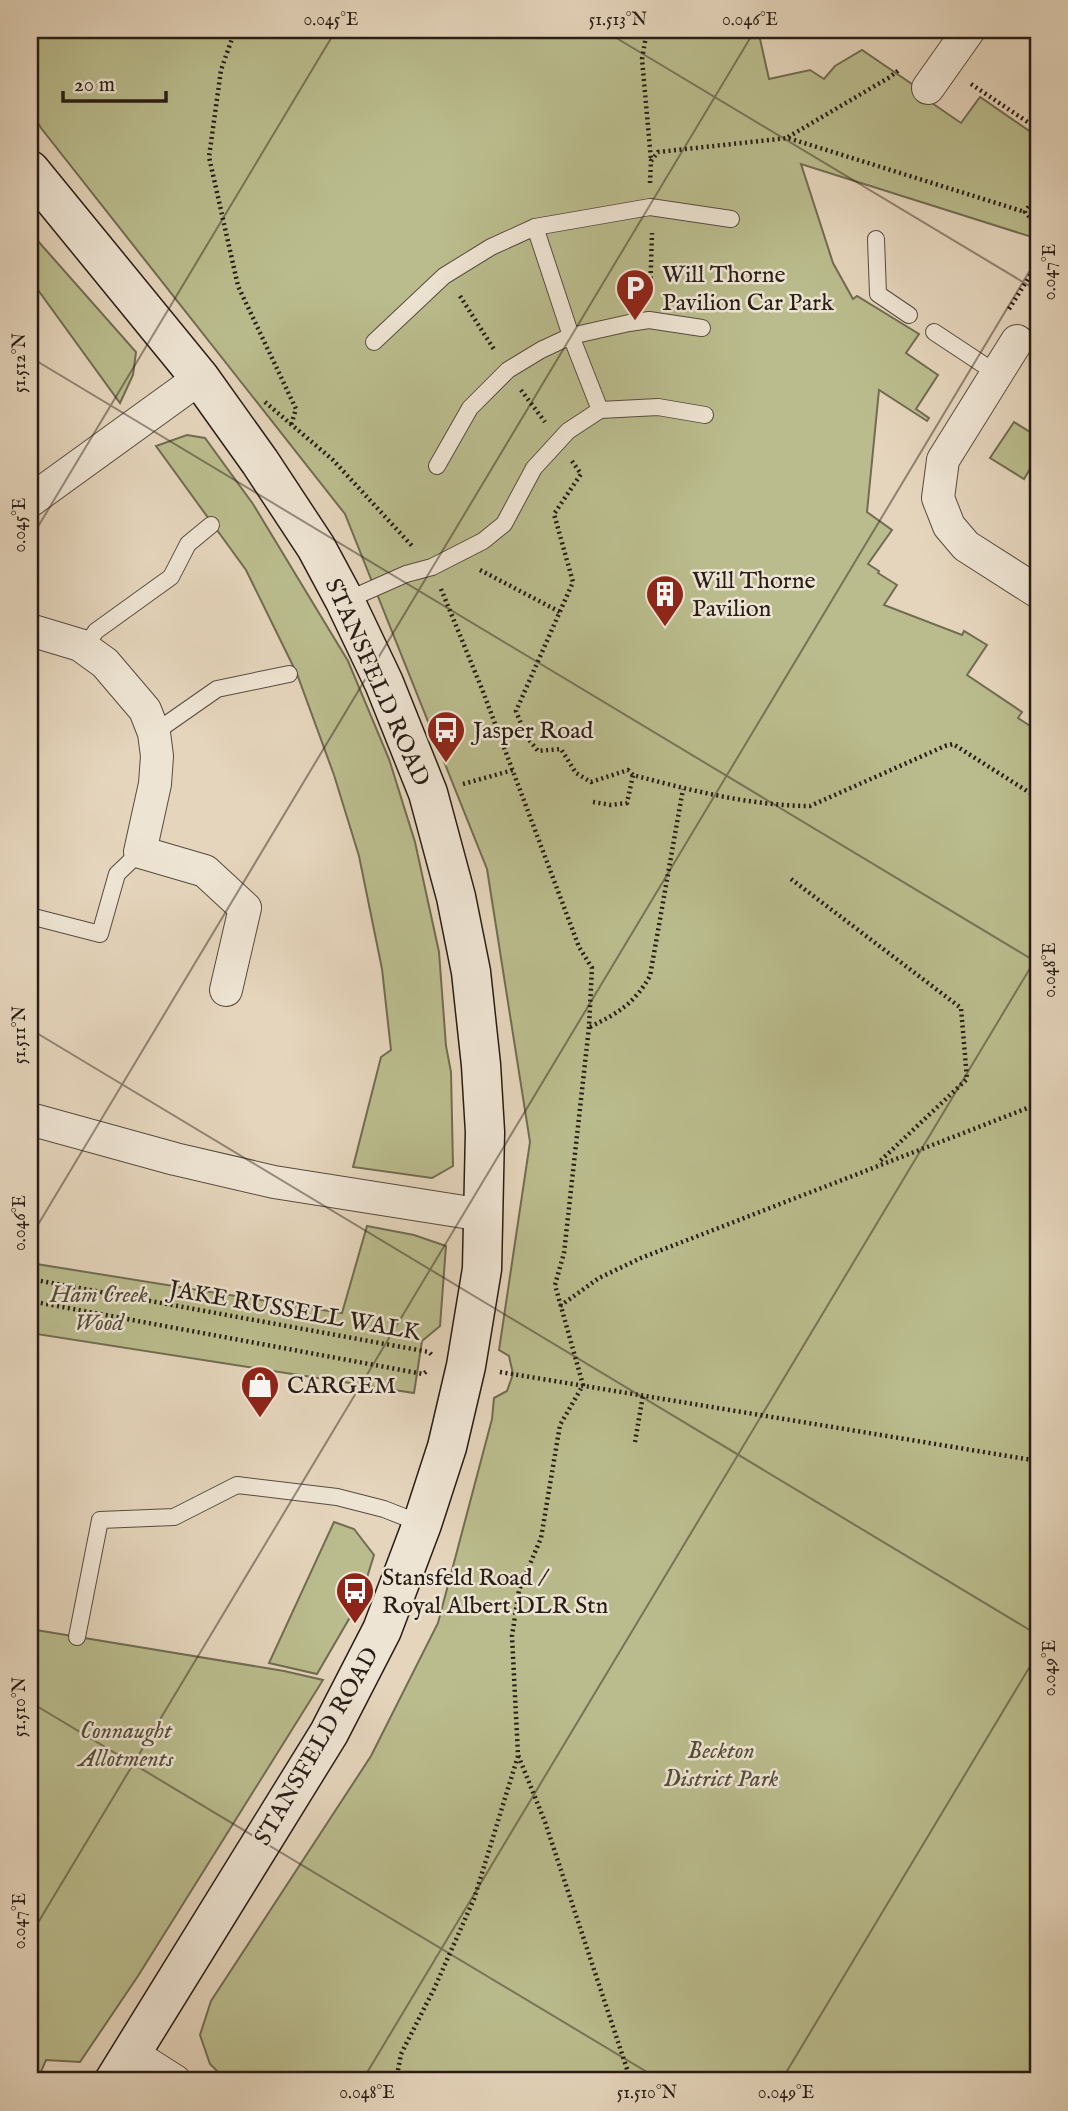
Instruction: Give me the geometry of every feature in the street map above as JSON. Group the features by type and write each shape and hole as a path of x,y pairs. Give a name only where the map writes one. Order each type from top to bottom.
{"street":[{"path":"936,77 969,30"},
{"name":"STANSFELD ROAD","path":"30,170 200,378 260,462 316,547 384,683 428,793 456,897 471,972 485,1132 482,1269 466,1366 447,1447 422,1524 382,1630 329,1733 123,2067"},
{"path":"1017,341 943,460 938,498 949,526 966,545 1038,592"},
{"path":"30,501 200,378"},
{"path":"30,630 80,645 105,663 145,710 155,733 157,756 155,784 140,852 205,872 245,908 226,990"},
{"path":"30,1119 175,1159 274,1182 483,1215"},
{"path":"123,2067 175,2081"}],"lane":[{"path":"374,342 444,276 491,247 535,227 650,207 730,219"},
{"path":"535,227 571,336 600,410"},
{"path":"876,239 878,294 909,315"},
{"path":"437,467 470,408 508,370 541,350 571,336 649,320 702,327"},
{"path":"934,332 996,373"},
{"path":"345,601 406,574 432,567 483,541 505,524 534,468 568,431 600,410 658,407 705,415"},
{"path":"84,648 96,631 171,577 188,544 211,525"},
{"path":"155,733 217,689 289,674"},
{"path":"30,916 100,934 117,874 140,852"},
{"path":"77,1637 100,1520 174,1517 237,1485 337,1497 384,1509 422,1524"}],"path":[{"path":"235,30 221,70 209,158 238,286 296,409 291,425"},
{"path":"647,30 642,59 650,161 652,279"},
{"path":"788,138 890,78 899,68 936,77 1038,129"},
{"path":"650,161 658,152 788,138 1025,212 1038,227"},
{"path":"1025,212 1038,194"},
{"path":"1017,341 1023,331 1003,318 1038,263"},
{"path":"468,307 484,334"},
{"path":"531,406 581,474 554,514 573,582 516,711 526,736 538,751 561,749 576,774 591,782 628,770 633,775 683,789 786,806 810,806 954,744 1038,798"},
{"path":"453,556 560,612"},
{"path":"482,689 579,947 592,968 589,1027 564,1253 555,1286 583,1385 560,1425 541,1538 519,1590 512,1636 519,1755 545,1822 631,2081"},
{"path":"460,784 513,770"},
{"path":"593,802 611,806 628,803 633,775"},
{"path":"589,1027 615,1014 639,995 650,976 683,789"},
{"path":"791,879 961,1009 967,1079 875,1166"},
{"path":"560,1306 600,1278 641,1258 1038,1104"},
{"name":"JAKE RUSSELL WALK","path":"30,1279 429,1352"},
{"path":"30,1301 423,1374"},
{"path":"513,1374 1038,1461"},
{"path":"635,1442 643,1395"},
{"path":"396,2081 401,2054 434,1989 474,1899 519,1755"}],"green space":[{"name":"Beckton District Park","path":"30,30 758,30 769,79 810,70 824,79 835,66 862,50 931,97 929,101 961,123 980,97 1038,137 1038,239 801,164 833,263 853,299 857,296 919,334 906,353 938,375 916,409 929,418 927,421 879,390 867,512 892,530 868,564 897,585 884,605 962,635 964,631 987,645 967,675 1022,712 1018,718 1038,731 1038,2081 227,2081 210,2064 200,2035 211,2001 371,1756 438,1623 492,1419 494,1398 507,1391 513,1374 509,1356 499,1350 530,1142 487,869 345,514 41,128 30,110"},
{"path":"30,232 136,352 133,375 120,403 30,279"},
{"path":"1014,422 1038,437 1038,455 1024,479 990,458"},
{"path":"187,435 205,438 253,504 348,661 389,759 415,842 439,952 446,1046 451,1072 453,1166 432,1178 353,1167 381,1057 391,1050 382,969 359,856 334,775 297,674 246,570 156,446"},
{"name":"Ham Creek Wood","path":"367,1226 414,1235 446,1246 440,1326 422,1341 414,1393 30,1333 30,1263 342,1313"},
{"path":"334,1522 354,1529 374,1555 360,1600 317,1674 269,1663"},
{"name":"Connaught Allotments","path":"30,1629 284,1671 323,1680 138,1976 80,2062 46,2060 37,2081 30,2081"}],"place":[{"name":"Will Thorne Pavilion Car Park","path":"635,322"},
{"name":"Will Thorne Pavilion","path":"665,628"},
{"name":"Jasper Road","path":"446,764"},
{"name":"CARGEM","path":"260,1419"},
{"name":"Stansfeld Road / Royal Albert DLR Stn","path":"355,1625"}]}
